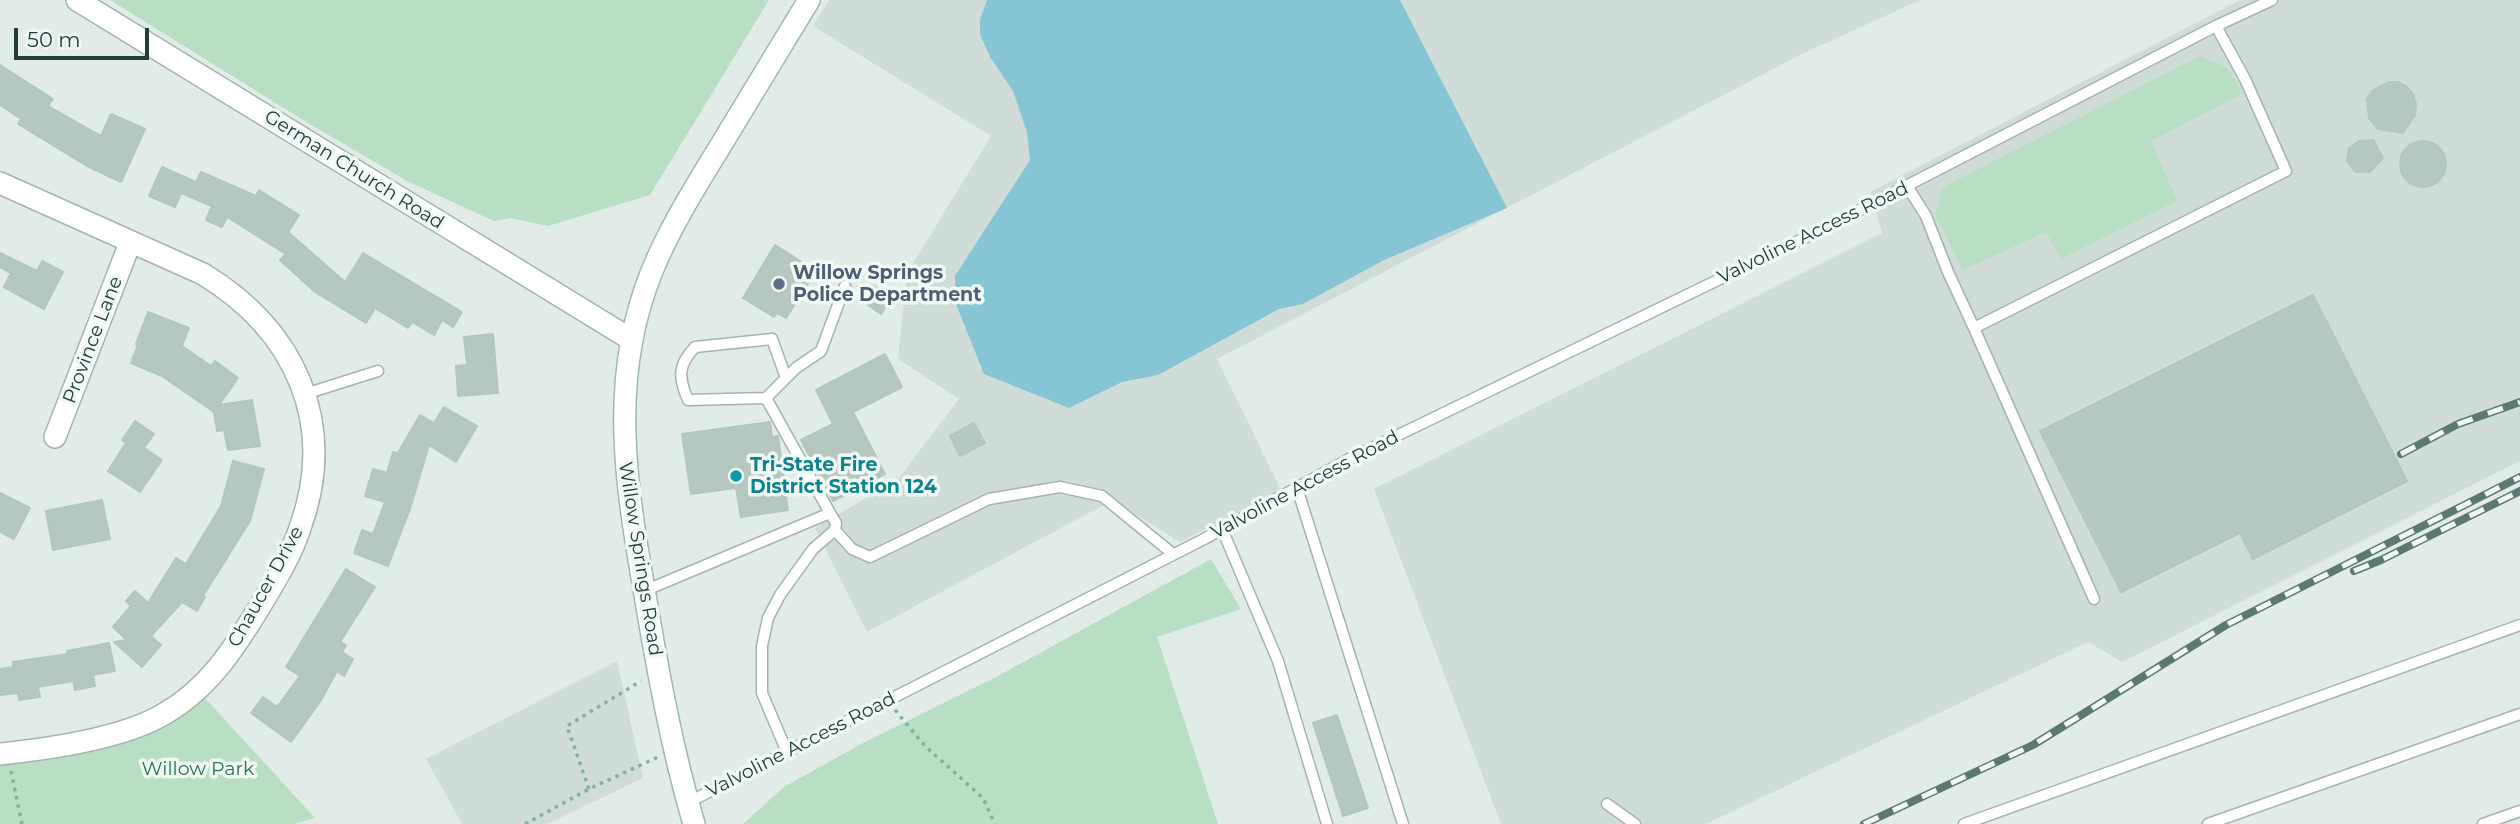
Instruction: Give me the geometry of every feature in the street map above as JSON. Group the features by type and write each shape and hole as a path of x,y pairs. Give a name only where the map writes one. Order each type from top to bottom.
{"street":[{"name":"German Church Road","path":"77,0 632,341"},
{"name":"Willow Springs Road","path":"694,824 658,671 631,514 624,457 626,387 632,341 651,272 677,219 809,0"},
{"name":"Chaucer Drive","path":"0,183 203,274 226,288 250,308 291,360 305,394 313,456 311,491 301,527 265,598 234,650 213,675 192,695 164,715 136,728 4,754"},
{"name":"Province Lane","path":"55,436 130,243"}],"lane":[{"name":"Valvoline Access Road","path":"687,803 1173,554 1351,458 1907,186 2216,26 2273,0"},
{"path":"1974,328 2286,172 2245,79 2216,26"},
{"path":"1907,186 1926,216 1948,272 2094,599"},
{"path":"786,378 772,339 695,347 684,359 680,382 688,400 766,398 786,378 821,351 845,286"},
{"path":"305,394 378,371"},
{"path":"766,398 836,523 835,530 813,549 780,595 768,618 762,646 762,693 787,752"},
{"path":"835,530 852,549 870,557 989,499 1060,487 1102,496 1173,554"},
{"path":"1297,488 1403,824"},
{"path":"644,591 830,513"},
{"path":"1222,528 1278,661 1327,824"},
{"path":"1964,824 2520,625"},
{"path":"2208,824 2520,714"},
{"path":"1607,804 1635,824"},
{"path":"2483,824 2520,811"}],"path":[{"path":"589,789 567,726 658,671"},
{"path":"887,700 925,746 983,798 995,824"},
{"path":"525,824 675,747"},
{"path":"4,754 22,824"}],"shaded area":[{"path":"829,0 1920,0 1802,54 1217,359 1281,490 1180,542 1113,500 867,632 815,528 898,479 959,399 898,359 907,273 991,136 813,26"},
{"path":"2240,0 2520,0 2520,461 2122,662 2088,642 1706,824 1501,824 1374,489 1882,233 1870,192"},
{"path":"617,661 643,778 547,824 462,824 426,759"}],"green space":[{"path":"110,0 769,0 650,195 548,226 510,218 494,221 407,181"},
{"path":"2200,56 2228,68 2242,94 2151,141 2177,201 2061,259 2046,232 1963,270 1935,214 1943,187"},
{"path":"1211,559 1241,609 1157,637 1218,824 743,824 784,787 863,743 998,676"},
{"name":"Willow Park","path":"205,698 315,818 294,824 0,824 0,766 82,752 134,738 182,715"}],"water":[{"path":"987,0 1400,0 1507,208 1384,260 1303,304 1279,309 1158,375 1122,382 1069,408 984,374 956,304 955,276 1030,160 1027,132 1013,91 990,57 980,34 980,20"}],"building":[{"path":"0,65 53,99 48,106 101,136 111,114 145,129 121,182 87,166 18,124 21,119 0,105"},
{"path":"2388,82 2406,86 2413,94 2416,104 2415,115 2403,133 2378,129 2369,118 2367,99 2372,91"},
{"path":"2373,140 2383,158 2370,172 2356,172 2347,161 2349,148 2359,141"},
{"path":"2423,141 2440,147 2446,164 2440,181 2423,187 2406,181 2400,164 2406,147"},
{"path":"162,167 196,182 201,172 256,196 259,190 299,215 288,232 345,282 363,253 462,312 453,327 442,320 434,335 412,322 408,328 375,308 366,323 315,292 280,260 286,254 227,217 222,227 206,220 212,206 181,193 175,207 149,196"},
{"name":"Willow Springs Police Department","path":"775,245 816,271 786,318 777,313 774,317 743,298"},
{"path":"0,253 37,271 42,261 63,272 44,309 4,287 11,273 0,267"},
{"path":"872,285 892,297 881,314 862,301"},
{"path":"2313,295 2407,481 2253,559 2240,533 2121,592 2040,431"},
{"path":"148,312 189,328 182,346 211,366 215,361 238,378 219,405 252,400 260,446 228,450 224,430 217,431 214,412 162,376 131,363"},
{"path":"493,334 498,393 458,396 456,366 467,365 464,337"},
{"path":"885,354 902,387 853,412 885,474 833,501 801,440 833,424 816,390"},
{"path":"444,407 477,426 456,462 429,445 410,509 388,566 354,553 362,530 373,534 385,502 365,496 373,469 387,473 393,452 398,453 420,415 434,423"},
{"path":"135,421 154,434 144,448 162,460 140,492 108,471 126,443 122,440"},
{"name":"Tri-State Fire District Station 124","path":"770,422 772,437 778,436 788,510 741,517 736,488 691,494 682,434"},
{"path":"974,423 985,443 960,456 950,436"},
{"path":"233,461 264,469 250,521 203,596 205,597 197,611 182,602 151,636 161,645 142,667 114,642 127,640 113,627 131,606 126,601 135,591 148,603 176,558 186,564 221,506"},
{"path":"0,493 30,508 14,539 0,532"},
{"path":"102,500 110,539 53,550 46,511"},
{"path":"346,569 375,587 340,642 346,645 342,652 353,659 344,676 337,671 320,702 291,742 251,713 263,697 277,707 300,676 286,667"},
{"path":"109,643 115,671 93,675 95,686 75,690 73,681 38,687 40,697 19,700 18,693 0,695 0,669 13,667 13,662 68,654 67,651"},
{"path":"1337,715 1368,808 1343,816 1313,723"}],"railway":[{"path":"2401,454 2458,424 2520,402"},
{"path":"1864,824 2033,745 2226,625 2520,477"},
{"path":"2354,571 2520,491"}],"place":[{"name":"Willow Springs Police Department","path":"779,284"},
{"name":"Tri-State Fire District Station 124","path":"736,476"}]}
